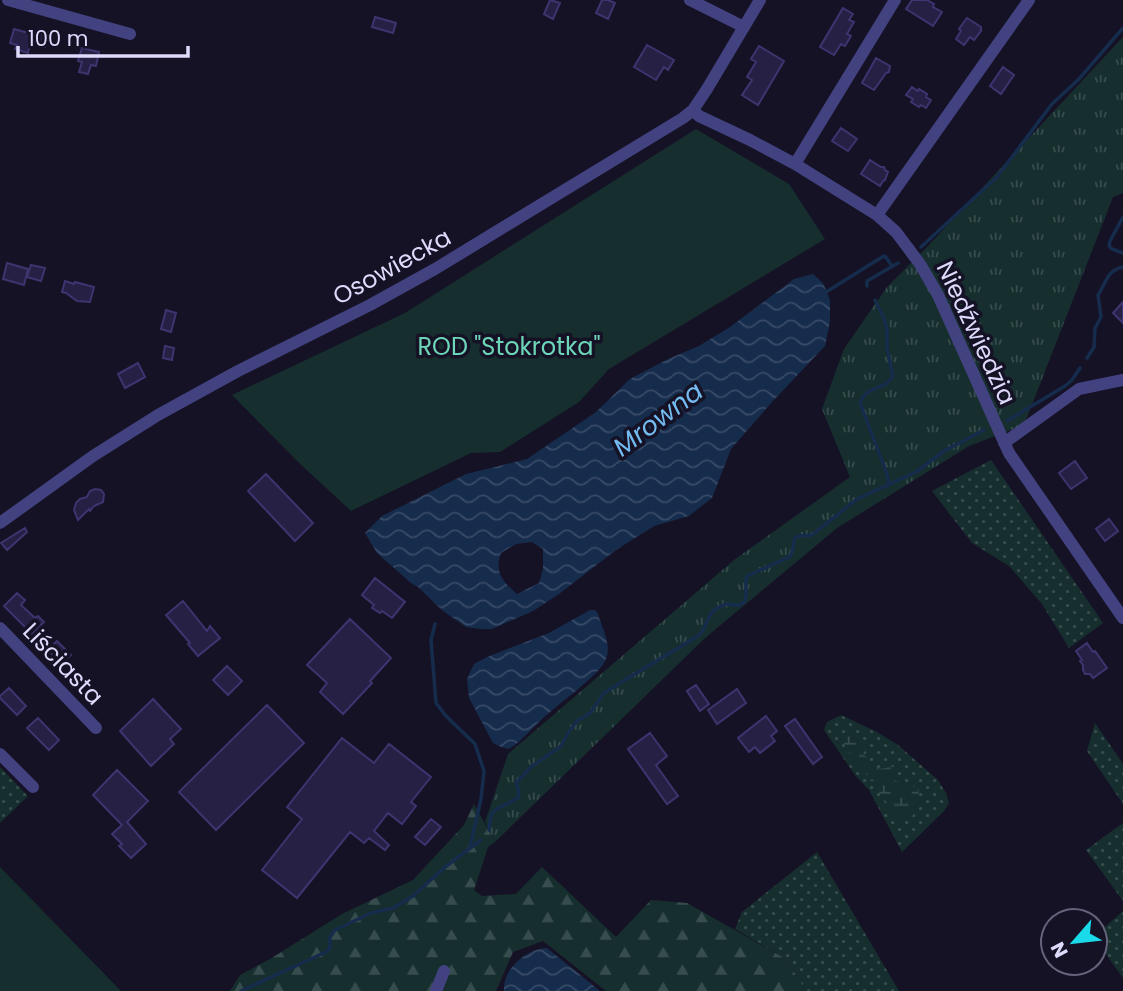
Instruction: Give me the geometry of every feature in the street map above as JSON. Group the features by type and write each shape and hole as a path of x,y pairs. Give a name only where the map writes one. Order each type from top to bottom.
{"street":[{"path":"8,0 131,34"},
{"path":"690,0 744,27"},
{"name":"Osowiecka","path":"0,523 93,456 158,415 435,269 668,128 693,110 760,0"},
{"path":"795,164 895,0"},
{"path":"877,215 1028,0"},
{"name":"Niedźwiedzia","path":"693,110 699,116 795,164 877,215 896,232 938,295 1009,453 1123,618"},
{"path":"1004,443 1079,389 1123,380"},
{"name":"Liściasta","path":"0,628 96,728"},
{"path":"0,754 33,787"},
{"path":"436,991 444,971"}],"green space":[{"path":"1123,37 1123,193 1113,197 1024,425 969,446 837,528 705,638 495,842 485,822 508,754 734,560 850,477 822,409 844,349 887,287"},
{"name":"ROD \"Stokrotka\"","path":"696,129 789,184 825,239 609,369 579,402 500,452 471,453 351,511 232,395 405,313"},
{"path":"991,460 1103,623 1069,648 1042,604 1009,566 972,543 932,491"},
{"path":"841,715 898,745 938,780 946,793 949,803 944,811 902,852 869,790 855,775 824,730 827,722"},
{"path":"1095,723 1123,764 1123,804 1087,751"},
{"path":"852,733 870,743 863,754 879,769 897,766 894,780 918,788 918,806 909,821 899,820 845,747 841,734"},
{"path":"0,767 28,796 0,823"},
{"path":"474,804 495,842 488,847 474,890 482,896 516,894 542,867 616,937 651,900 687,903 786,959 806,991 606,991 543,941 513,952 496,991 230,991 240,975 342,914 413,880 464,825"},
{"path":"1123,823 1123,901 1086,850"},
{"path":"817,852 899,991 806,991 786,959 735,929 742,912"},
{"path":"0,867 121,991 0,991"},
{"path":"1123,911 1123,978 1109,958 1109,924"}],"water":[{"path":"813,274 823,283 830,300 830,321 825,346 731,449 712,498 689,516 654,526 616,550 533,611 492,629 466,627 443,611 377,553 365,533 382,516 466,474 527,459 596,412 630,379 699,346 730,327 794,279","holes":["532,542 543,549 543,569 539,583 517,594 499,571 501,553 516,544"]},
{"path":"590,610 595,610 598,614 607,644 607,656 601,667 509,749 493,743 469,698 467,679 474,664 549,633"},
{"path":"547,948 600,991 504,991 507,976 517,962 531,952"}],"building":[{"path":"550,0 560,3 553,19 544,14"},
{"path":"602,0 615,3 608,19 596,13"},
{"path":"912,0 927,0 942,12 933,26 906,9"},
{"path":"843,8 853,14 849,20 854,22 847,34 851,36 845,46 841,44 834,55 820,47"},
{"path":"375,17 396,23 393,33 372,27"},
{"path":"967,18 981,27 981,31 974,40 970,37 964,45 956,39"},
{"path":"14,29 49,36 45,47 30,43 28,53 15,49 17,45 10,43"},
{"path":"647,45 674,60 668,70 664,67 656,80 634,67"},
{"path":"759,46 784,61 758,105 742,95 752,80 747,77 756,62 751,59"},
{"path":"82,48 99,52 96,66 91,65 88,74 79,72 82,62 78,61"},
{"path":"876,58 890,66 889,72 874,90 862,83"},
{"path":"1003,67 1014,75 1001,94 990,86"},
{"path":"912,87 927,94 926,97 931,100 926,108 911,102 913,99 906,95"},
{"path":"841,128 857,139 848,151 832,141"},
{"path":"870,160 888,172 880,186 861,174"},
{"path":"7,263 28,269 24,285 3,279"},
{"path":"31,265 45,268 41,281 27,277"},
{"path":"65,281 94,287 90,302 77,301 62,292"},
{"path":"1123,302 1123,323 1113,313"},
{"path":"166,310 176,313 171,332 161,329"},
{"path":"165,346 174,348 172,360 163,358"},
{"path":"138,363 145,377 125,388 118,374"},
{"path":"1075,461 1087,478 1071,489 1059,473"},
{"path":"266,474 313,523 295,541 248,491"},
{"path":"95,489 104,494 103,502 90,511 89,509 78,520 74,510 76,503"},
{"path":"1109,519 1118,531 1105,541 1096,529"},
{"path":"25,528 27,532 7,550 1,543"},
{"path":"375,578 405,602 392,618 372,608 374,605 362,595"},
{"path":"17,593 25,600 21,605 35,618 38,616 44,622 32,634 4,606"},
{"path":"183,601 207,631 210,626 220,638 198,656 166,615"},
{"path":"350,619 391,658 343,714 320,692 327,683 307,665"},
{"path":"57,641 71,655 61,664 48,650"},
{"path":"1087,643 1107,668 1093,678 1090,674 1085,674 1080,661 1082,660 1076,651"},
{"path":"227,666 242,681 228,695 213,680"},
{"path":"696,685 709,704 700,711 687,691"},
{"path":"9,688 26,706 17,715 0,698"},
{"path":"737,689 746,703 717,724 708,710"},
{"path":"153,699 181,729 170,739 174,744 151,766 120,731"},
{"path":"267,705 304,743 216,830 179,792"},
{"path":"766,716 777,731 771,736 775,741 760,753 755,747 749,752 738,738"},
{"path":"38,718 59,740 49,750 27,728"},
{"path":"795,719 822,757 813,764 785,726"},
{"path":"650,733 667,756 656,765 678,796 667,804 628,749"},
{"path":"342,738 374,763 389,744 431,777 411,802 416,806 402,824 388,813 374,831 389,845 385,850 369,838 364,843 350,832 297,898 262,870 302,819 287,807"},
{"path":"117,770 148,801 127,822 146,844 131,858 112,834 122,825 93,795"},
{"path":"431,819 441,827 425,845 415,837"}],"waterway":[{"name":"Mrowna","path":"921,247 997,177 1052,104 1079,79 1123,28"},
{"name":"Mrowna","path":"1123,217 1109,246 1123,253"},
{"name":"Mrowna","path":"823,294 882,257 885,256 892,266"},
{"name":"Mrowna","path":"867,286 867,281 898,263"},
{"name":"Mrowna","path":"1087,358 1094,347 1095,328 1101,317 1098,295 1110,274 1123,267"},
{"name":"Mrowna","path":"875,300 887,330 887,348 893,376 886,384 866,394 860,403 889,485"},
{"name":"Mrowna","path":"1007,421 1065,386 1080,368"},
{"name":"Mrowna","path":"489,830 491,815 495,810 518,798 516,783 531,767 561,746 577,721 590,713 604,693 698,636 716,609 726,604 743,603 746,598 747,576 789,557 795,538 812,535 857,499 916,472 944,451 984,430"},
{"name":"Mrowna","path":"435,624 431,640 436,703 475,744 484,771 481,799 470,847"},
{"name":"Mrowna","path":"241,991 326,952 330,948 330,937 335,930 371,913 393,908 413,896 481,840"}]}
